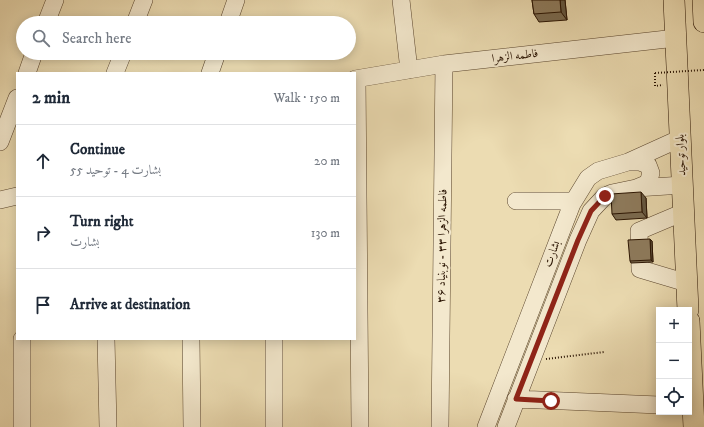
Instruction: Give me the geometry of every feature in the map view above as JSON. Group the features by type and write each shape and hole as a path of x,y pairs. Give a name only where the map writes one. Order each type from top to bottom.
{"main road":[{"name":"بلوار توحید","path":"674,0 688,307"},
{"path":"703,0 704,22"},
{"path":"690,343 690,379"},
{"path":"692,413 694,427"}],"street":[{"path":"49,16 55,0"},
{"path":"138,16 144,0"},
{"path":"230,16 236,0"},
{"path":"401,0 409,70"},
{"name":"فاطمه الزهرا","path":"356,79 444,64 676,38"},
{"path":"27,72 32,60"},
{"path":"115,72 120,60"},
{"path":"210,72 215,60"},
{"name":"فاطمه الزهرا ۳۳ - نوبنیاد ۳۶","path":"440,427 444,64"},
{"path":"356,79 360,427"},
{"path":"0,142 16,101"},
{"name":"بشارت","path":"486,427 560,235 574,201 588,178 598,171 628,162 681,138"},
{"path":"628,162 640,162 648,165 651,173 648,183 636,188"},
{"name":"بشارت","path":"506,427 578,240 591,211 605,196 612,193 636,188 683,185"},
{"path":"0,200 16,196"},
{"path":"516,201 574,201"},
{"path":"684,212 639,231 640,269 687,283"},
{"path":"22,340 22,427"},
{"path":"106,340 108,427"},
{"path":"192,340 192,427"},
{"path":"274,340 274,427"},
{"path":"516,399 656,405"}],"path":[{"path":"655,86 655,73 704,70"},
{"path":"531,361 604,352"}],"building":[{"path":"532,0 560,0 561,12 534,14"},
{"path":"641,192 642,212 612,214 611,194"},
{"path":"650,239 651,260 630,261 628,240"}],"route":[{"path":"551,401 516,399 578,240 591,211 605,196"}]}
